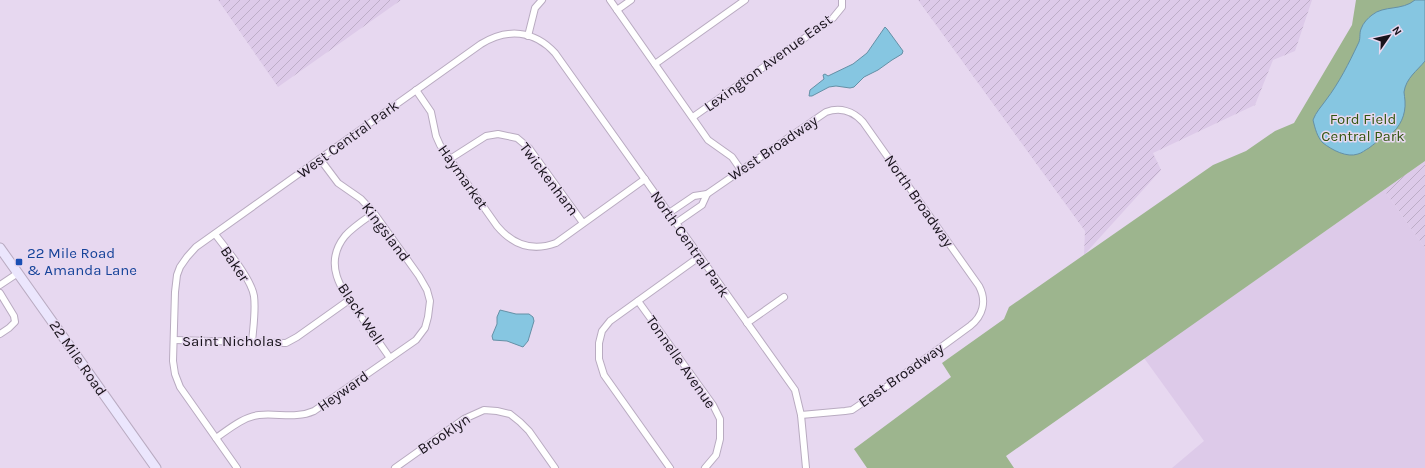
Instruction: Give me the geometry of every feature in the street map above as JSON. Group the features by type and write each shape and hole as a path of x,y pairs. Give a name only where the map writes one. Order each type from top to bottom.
{"street":[{"path":"528,36 535,8 542,0"},
{"path":"610,0 708,140 732,157 741,170"},
{"path":"617,10 631,0"},
{"path":"655,64 745,0"},
{"name":"Lexington Avenue East","path":"693,117 833,18 842,7 842,0"},
{"name":"West Central Park","path":"237,468 177,381 173,361 175,292 178,275 184,262 196,247 487,40 502,34 535,38"},
{"name":"North Central Park","path":"535,38 547,45 555,53 794,390 801,415 806,468"},
{"name":"Haymarket","path":"416,90 432,112 437,140 505,235 515,242 530,247 540,247 556,243 583,223"},
{"name":"West Broadway","path":"669,214 694,196 707,194 826,112 832,110 842,110"},
{"name":"North Broadway","path":"842,110 857,116 867,128 975,280 983,294 983,304"},
{"name":"Twickenham","path":"450,159 486,136 498,134 517,138 529,148 583,223"},
{"name":"Kingsland","path":"320,159 338,183 361,199 374,214 419,276 427,290 430,301 428,317"},
{"path":"583,223 645,180"},
{"name":"West Broadway","path":"676,223 702,205 707,194"},
{"path":"683,204 690,214"},
{"name":"Black Well","path":"374,214 348,233 342,241 337,252 335,271 339,285 390,358"},
{"name":"Baker","path":"215,234 246,278 252,290 254,303 252,343"},
{"name":"22 Mile Road","path":"0,248 156,468"},
{"path":"670,468 604,375 599,359 599,343 602,331 610,321 699,257"},
{"path":"0,285 18,273"},
{"path":"0,293 14,316 14,322 9,328 0,334"},
{"path":"747,323 784,297"},
{"name":"Saint Nicholas","path":"174,340 286,343 349,300"},
{"name":"Tonnelle Avenue","path":"638,301 712,405 720,419 720,439 716,455 705,468"},
{"name":"East Broadway","path":"801,415 845,411 857,407 973,324 980,316 983,304"},
{"name":"Heyward","path":"216,438 243,420 255,416 303,415 314,411 416,340 426,328 428,317"},
{"name":"Brooklyn","path":"395,468 464,419 484,410 510,414 520,422 529,431 555,468"}],"shaded area":[{"path":"218,0 401,0 278,87"},
{"path":"918,0 1312,0 1295,51 1273,60 1255,105 1153,153 1161,170 1084,255 1085,231"},
{"path":"1425,161 1425,248 1384,190"},
{"path":"1384,190 1425,248 1425,468 1172,468 1204,441 1144,358"}],"green space":[{"name":"Ford Field Central Park","path":"1356,0 1425,0 1425,161 1006,456 1014,468 867,468 854,449 951,377 942,363 1004,319 1009,307 1213,165 1246,151 1275,131 1294,123 1352,25"}],"water":[{"path":"1415,0 1425,0 1425,61 1412,75 1405,87 1405,106 1403,116 1397,128 1390,135 1381,134 1379,139 1374,144 1359,154 1349,155 1340,153 1323,143 1316,132 1313,120 1347,66 1359,42 1360,31 1366,21 1377,12 1404,6"},
{"path":"885,27 903,51 902,54 878,70 864,77 854,87 829,87 812,96 809,96 810,90 824,79 823,75 825,74 828,76 853,64 867,53"},
{"path":"500,310 516,314 529,314 533,317 534,321 528,341 523,347 507,341 493,340 492,336 497,324 497,317"}],"place":[{"name":"22 Mile Road & Amanda Lane","path":"19,262"}]}
